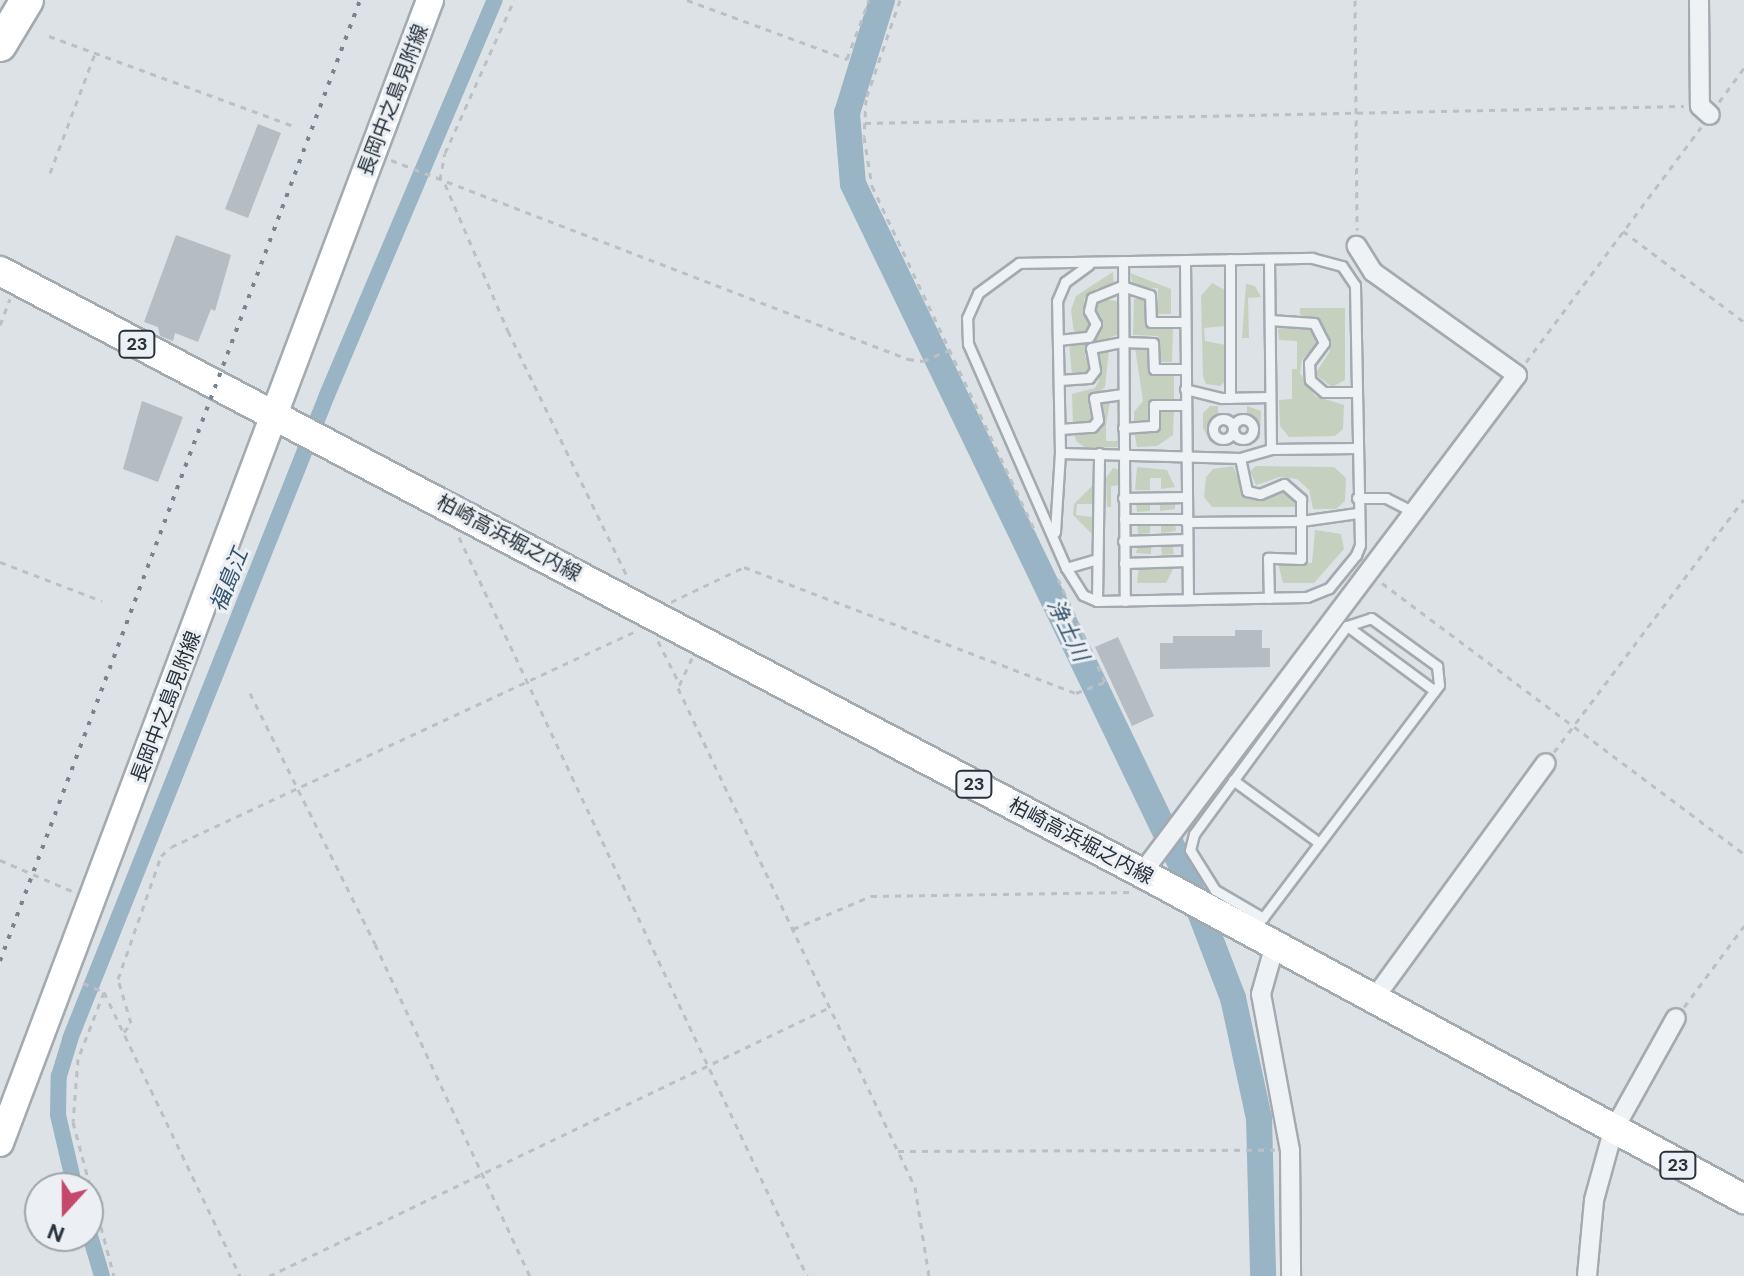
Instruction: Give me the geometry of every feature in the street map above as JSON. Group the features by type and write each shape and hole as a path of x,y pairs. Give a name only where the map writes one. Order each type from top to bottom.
{"highway":[{"path":"0,45 27,0"}],"main road":[{"name":"長岡中之島見附線","path":"0,1143 283,423 430,0"},
{"name":"23","path":"10,276 283,423"},
{"name":"柏崎高浜堀之内線","path":"283,423 459,511 646,619 705,642 1263,934 1373,1000 1744,1199"}],"street":[{"path":"1699,0 1705,110"},
{"path":"1142,873 1517,375 1373,272 1357,246"},
{"path":"1373,1000 1546,763"},
{"path":"1263,934 1261,994 1290,1150 1291,1276"},
{"path":"1587,1276 1594,1200 1613,1131 1676,1018"}],"lane":[{"path":"1230,259 1226,398 1222,419 1213,427 1217,438 1229,437 1243,419 1242,398"},
{"path":"1230,259 1323,259 1347,272 1355,285 1358,551 1329,588 1316,596 1097,601 1083,595 1066,568 1055,535 968,344 967,318 978,293 1019,263 1230,259"},
{"path":"1269,259 1271,449"},
{"path":"1185,260 1183,322 1188,599"},
{"path":"1123,261 1125,601"},
{"path":"1055,535 1060,453 1060,291 1071,274 1093,263"},
{"path":"1058,340 1089,337 1096,324 1089,311 1092,298 1122,286 1150,295 1151,322 1183,322"},
{"path":"1270,320 1314,323 1324,343 1308,368 1313,385 1324,392 1356,392"},
{"path":"1059,380 1089,378 1095,370 1091,348 1122,342 1153,343 1154,369 1184,369"},
{"path":"1185,389 1226,398 1270,397"},
{"path":"1060,429 1092,427 1098,420 1094,398 1123,394"},
{"path":"1123,428 1154,426 1154,405 1184,405"},
{"path":"1222,419 1240,439 1251,434 1252,426 1243,419"},
{"path":"1060,453 1124,452 1185,459 1240,458 1271,449 1356,448"},
{"path":"1097,601 1099,453"},
{"path":"1240,458 1240,478 1247,491 1260,494 1284,484 1295,489 1301,521 1301,559 1268,558 1269,598"},
{"path":"1123,498 1187,497"},
{"path":"1357,498 1386,498 1413,512"},
{"path":"1124,519 1301,521 1357,513"},
{"path":"1123,541 1186,539"},
{"path":"1066,568 1097,559"},
{"path":"1124,563 1187,561"},
{"path":"1371,618 1437,666 1435,691 1318,842 1263,934 1215,890 1190,850 1194,834 1347,626 1371,618"},
{"path":"1347,626 1435,691"},
{"path":"1233,780 1318,842"}],"path":[{"path":"440,180 445,153 514,0"},
{"path":"687,0 847,59 869,0"},
{"path":"1355,0 1357,246"},
{"path":"49,36 293,126"},
{"path":"50,173 95,53"},
{"path":"1517,375 1623,231 1705,110 1744,68"},
{"path":"865,123 1705,110"},
{"path":"411,169 923,361 949,350"},
{"path":"445,184 508,331 678,681 898,1151 919,1201 929,1276"},
{"path":"1623,231 1744,322"},
{"path":"0,325 10,276"},
{"path":"1546,763 1744,499"},
{"path":"459,511 455,527 807,1276"},
{"path":"0,562 102,601"},
{"path":"124,1032 131,1023 118,979 161,856 646,619 744,567 1080,691 1100,683"},
{"path":"1366,572 1744,854"},
{"path":"678,681 705,642"},
{"path":"250,693 530,1276"},
{"path":"0,860 94,899"},
{"path":"792,929 871,896 1127,893 1138,887 1142,873"},
{"path":"1676,1018 1744,926"},
{"path":"80,982 104,992 240,1276"},
{"path":"104,992 78,1059 73,1122 114,1276"},
{"path":"269,1276 829,1008"},
{"path":"898,1151 1290,1150"}],"green space":[{"path":"1113,272 1114,288 1097,288 1084,299 1089,331 1074,333 1071,310 1076,296"},
{"path":"1130,273 1171,289 1171,314 1158,314 1158,288 1134,289"},
{"path":"1212,283 1225,290 1226,326 1204,328 1205,341 1226,345 1226,381 1220,386 1206,384 1203,376 1201,296"},
{"path":"1246,284 1255,286 1261,297 1248,298 1249,338 1242,338"},
{"path":"1102,299 1117,301 1117,335 1089,344 1085,356 1091,364 1090,374 1072,375 1069,343 1087,342 1099,335 1101,322 1093,308"},
{"path":"1134,299 1147,299 1148,326 1173,328 1172,362 1159,362 1158,336 1133,335"},
{"path":"1300,308 1345,308 1345,380 1332,387 1315,374 1330,351 1327,331 1315,318 1300,315"},
{"path":"1289,325 1315,330 1316,346 1302,359 1300,373 1315,396 1344,405 1343,429 1335,436 1289,437 1280,426 1279,400 1292,399 1292,369 1297,369 1297,341 1279,340 1278,329"},
{"path":"1117,348 1109,350 1105,387 1088,401 1092,423 1073,425 1072,394 1095,388 1099,380 1097,350"},
{"path":"1135,348 1148,348 1148,374 1174,376 1174,401 1150,401 1150,423 1134,423 1134,412 1143,401"},
{"path":"1118,397 1110,401 1106,425 1106,441 1118,441 1117,447 1086,448 1077,442 1073,432 1092,431 1099,425 1097,399"},
{"path":"1210,406 1218,406 1218,417 1209,425 1215,440 1245,443 1253,438 1256,425 1247,417 1247,406 1261,411 1260,438 1250,445 1210,442 1203,428 1203,413"},
{"path":"1158,408 1174,408 1173,435 1157,446 1137,447 1134,431 1158,430"},
{"path":"1233,466 1243,490 1259,498 1282,489 1296,492 1297,507 1212,507 1204,497 1206,477 1213,469"},
{"path":"1256,466 1334,467 1346,478 1345,501 1336,509 1313,509 1309,490 1297,479 1280,477 1256,485 1250,471"},
{"path":"1137,467 1167,470 1175,487 1161,489 1161,478 1150,478 1150,490 1135,490"},
{"path":"1113,468 1120,470 1120,485 1111,486 1111,507 1107,507 1106,478"},
{"path":"1093,485 1093,504 1077,504 1076,515 1093,517 1092,534 1073,515 1074,504"},
{"path":"1136,501 1160,501 1150,502 1150,511 1137,512"},
{"path":"1160,501 1175,501 1175,509 1160,511"},
{"path":"1137,522 1175,523 1176,531 1161,533 1161,523 1150,523 1150,533 1138,534"},
{"path":"1315,530 1341,534 1344,549 1314,583 1283,583 1278,563 1312,563"},
{"path":"1172,543 1174,554 1162,555 1161,545 1151,545 1151,554 1136,553 1138,544"},
{"path":"1175,565 1166,583 1137,583 1139,566"}],"building":[{"path":"258,124 281,133 248,218 225,209"},
{"path":"176,235 231,255 215,311 211,309 198,342 175,333 173,341 160,336 158,327 144,322"},
{"path":"142,401 183,417 158,482 123,469"},
{"path":"1235,630 1262,630 1262,648 1270,648 1270,667 1160,669 1160,643 1173,643 1173,636 1235,636"},
{"path":"1118,637 1154,716 1132,726 1095,647"}],"waterway":[{"name":"福島江","path":"71,1172 58,1115 59,1076 70,1039 327,395 495,0"},
{"name":"浄土川","path":"882,0 847,113 853,184 1185,873 1233,998 1259,1118 1263,1276"},
{"name":"福島江","path":"95,1252 102,1276"}],"railway":[{"path":"0,961 360,0"}]}
